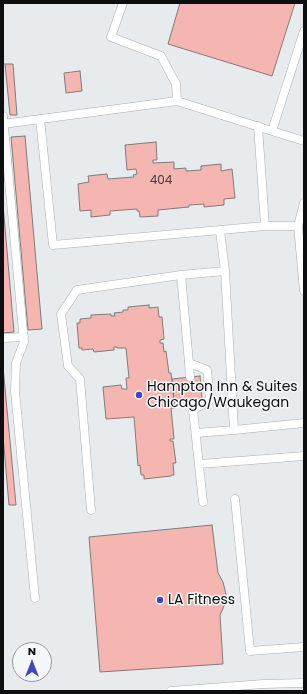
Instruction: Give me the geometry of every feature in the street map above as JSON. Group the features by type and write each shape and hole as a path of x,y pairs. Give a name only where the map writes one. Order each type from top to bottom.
{"lane":[{"path":"122,3 111,37 161,56 176,84 177,101"},
{"path":"272,131 304,31"},
{"path":"35,598 15,391 16,363 24,342 24,337 3,121 40,119 177,101 304,141"},
{"path":"40,119 52,245 265,226 298,226"},
{"path":"258,126 265,226"},
{"path":"304,203 298,226 304,291"},
{"path":"220,230 225,271 234,430"},
{"path":"91,510 80,379 68,366 61,314 77,290 181,275 225,271"},
{"path":"181,275 190,377"},
{"path":"3,338 24,337"},
{"path":"189,363 206,370 210,400 193,410"},
{"path":"192,400 203,502"},
{"path":"196,433 304,423"},
{"path":"200,464 304,456"},
{"path":"235,499 250,651 304,647"},
{"path":"171,691 263,688 304,683"}],"building":[{"path":"180,3 295,3 272,76 168,44"},
{"path":"5,64 13,64 17,115 10,115"},
{"path":"80,71 82,91 66,93 64,73"},
{"path":"25,136 42,329 28,330 11,137"},
{"path":"156,142 157,160 153,160 153,163 174,162 174,169 186,168 186,171 201,170 201,166 221,164 221,171 232,169 235,198 224,199 224,205 204,207 204,204 189,205 189,207 158,210 158,216 140,217 137,209 110,211 110,215 91,217 91,210 80,211 78,184 89,182 88,176 107,174 108,179 134,177 133,175 137,174 136,169 127,170 125,145"},
{"path":"3,204 14,332 3,333"},
{"name":"Hampton Inn & Suites Chicago/Waukegan","path":"149,305 149,308 158,307 159,317 162,317 164,339 160,340 160,343 163,343 164,352 166,351 169,373 171,373 175,408 171,408 174,439 170,439 170,441 173,441 176,463 173,463 174,475 144,479 144,475 141,475 140,465 138,466 134,417 106,419 103,387 121,385 122,389 127,389 126,378 129,378 126,348 114,347 114,350 94,352 93,349 82,350 82,348 79,348 77,323 80,323 80,319 91,318 91,315 111,314 111,316 115,316 114,313 128,310 128,307"},
{"path":"3,367 16,505 9,505 3,436"},
{"path":"200,376 202,399 174,401 172,379"},
{"name":"LA Fitness","path":"212,525 218,573 223,582 226,594 224,606 220,615 223,664 100,672 89,537"}],"place":[{"name":"Hampton Inn & Suites Chicago/Waukegan","path":"139,395"},
{"name":"LA Fitness","path":"160,600"}]}
